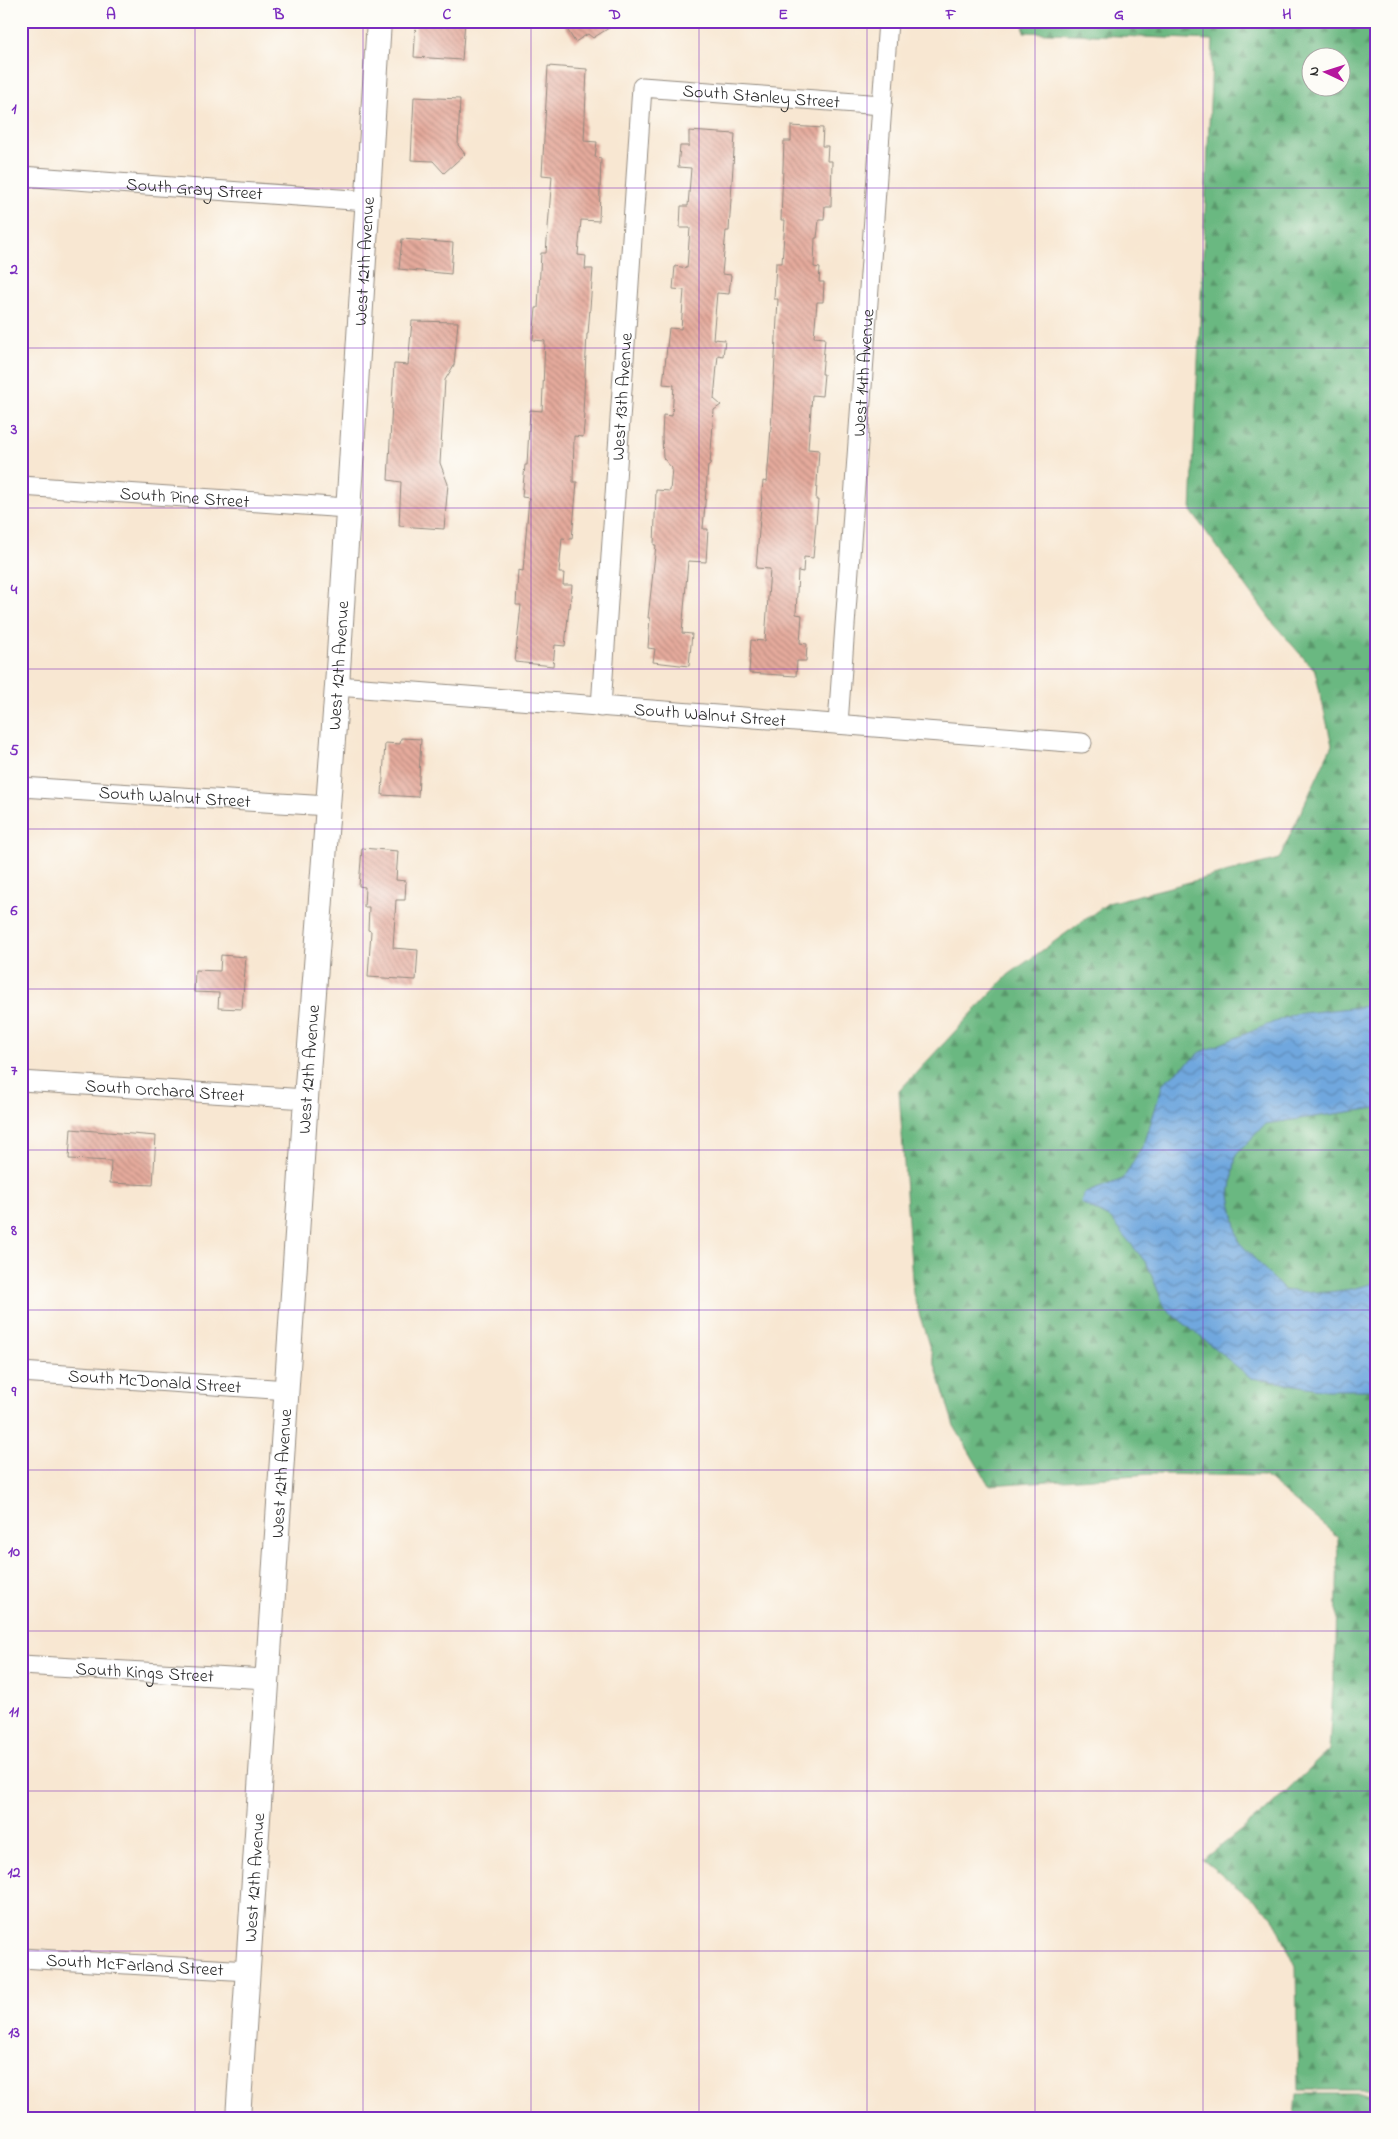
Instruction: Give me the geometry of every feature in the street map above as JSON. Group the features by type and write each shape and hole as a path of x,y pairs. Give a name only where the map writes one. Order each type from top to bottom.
{"main road":[{"name":"West 12th Avenue","path":"238,2118 306,1099 337,686 379,21"}],"street":[{"name":"West 14th Avenue","path":"838,724 888,21"},
{"name":"South Stanley Street","path":"642,87 882,105"},
{"name":"West 13th Avenue","path":"601,707 642,87"},
{"name":"South Gray Street","path":"21,176 367,201"},
{"name":"South Pine Street","path":"21,486 348,508"},
{"name":"South Walnut Street","path":"337,686 1082,743"},
{"name":"South Walnut Street","path":"21,787 328,806"},
{"name":"South Orchard Street","path":"21,1081 306,1099"},
{"name":"South McDonald Street","path":"21,1372 288,1390"},
{"name":"South Kings Street","path":"21,1665 268,1679"},
{"name":"South McFarland Street","path":"21,1958 249,1971"}],"green space":[{"path":"1023,21 1377,21 1377,2090 1298,2090 1296,1967 1272,1915 1203,1860 1263,1813 1329,1750 1336,1644 1338,1537 1264,1476 1152,1474 989,1485 954,1426 913,1294 899,1091 1008,975 1108,903 1279,859 1332,745 1315,671 1273,623 1191,511 1213,40 1024,32"},
{"path":"1296,2094 1377,2094 1377,2118 1294,2118"}],"water":[{"path":"1377,1005 1377,1108 1265,1124 1236,1155 1230,1195 1239,1242 1284,1290 1330,1292 1377,1282 1377,1390 1326,1390 1251,1378 1165,1308 1147,1264 1111,1219 1081,1203 1083,1194 1123,1179 1145,1142 1163,1083 1201,1052 1294,1014"}],"building":[{"path":"416,21 465,21 462,60 414,57"},
{"path":"562,21 620,21 593,38 588,34 575,42"},
{"path":"548,66 587,69 584,141 597,142 595,157 601,158 599,221 581,220 578,255 586,256 585,269 593,269 587,334 583,413 585,414 583,437 574,436 573,482 577,482 572,539 562,538 559,573 564,573 563,585 572,585 570,608 565,646 555,645 553,666 515,662 521,605 516,605 518,570 523,571 529,498 522,497 525,465 527,465 530,410 542,411 545,341 533,340 536,308 538,308 541,253 546,253 552,176 542,175"},
{"path":"414,97 460,99 458,145 465,154 444,173 433,161 411,160"},
{"path":"791,126 823,128 822,146 828,146 827,161 832,161 831,206 825,206 824,220 819,220 817,238 815,238 814,267 820,268 819,282 824,282 823,302 817,302 814,337 825,338 822,374 824,374 822,396 812,395 808,449 819,450 816,500 818,500 813,558 804,557 803,572 798,571 796,614 802,615 800,643 807,644 806,661 797,661 796,676 749,673 751,640 765,641 770,569 756,568 763,481 767,482 772,414 778,299 774,299 776,263 782,263 785,220 781,220 784,141 791,141"},
{"path":"689,131 735,134 729,231 726,231 722,274 731,275 729,294 717,293 713,339 725,340 723,356 718,355 714,399 721,405 714,410 710,465 708,465 703,529 708,529 706,562 688,561 682,633 692,634 689,666 653,662 655,649 648,648 650,618 648,618 656,545 654,545 656,490 670,491 672,468 663,458 662,436 663,415 672,416 674,385 663,384 669,328 681,329 684,290 673,289 675,266 687,268 690,228 680,228 681,206 688,206 691,168 678,167 680,146 689,146"},
{"path":"402,239 453,243 451,274 399,269"},
{"path":"412,321 458,322 454,365 445,380 440,463 448,484 444,529 399,526 401,482 388,480 394,364 408,365"},
{"path":"401,738 421,739 418,797 382,795 385,743 400,744"},
{"path":"362,848 398,851 396,880 406,881 405,900 396,900 393,948 418,950 416,980 368,977 371,931 368,930 369,907 364,907 365,887 359,886"},
{"path":"221,955 246,957 242,1009 218,1008 219,993 194,992 195,970 220,971"},
{"path":"71,1129 156,1136 153,1185 110,1183 111,1161 69,1159"}]}
